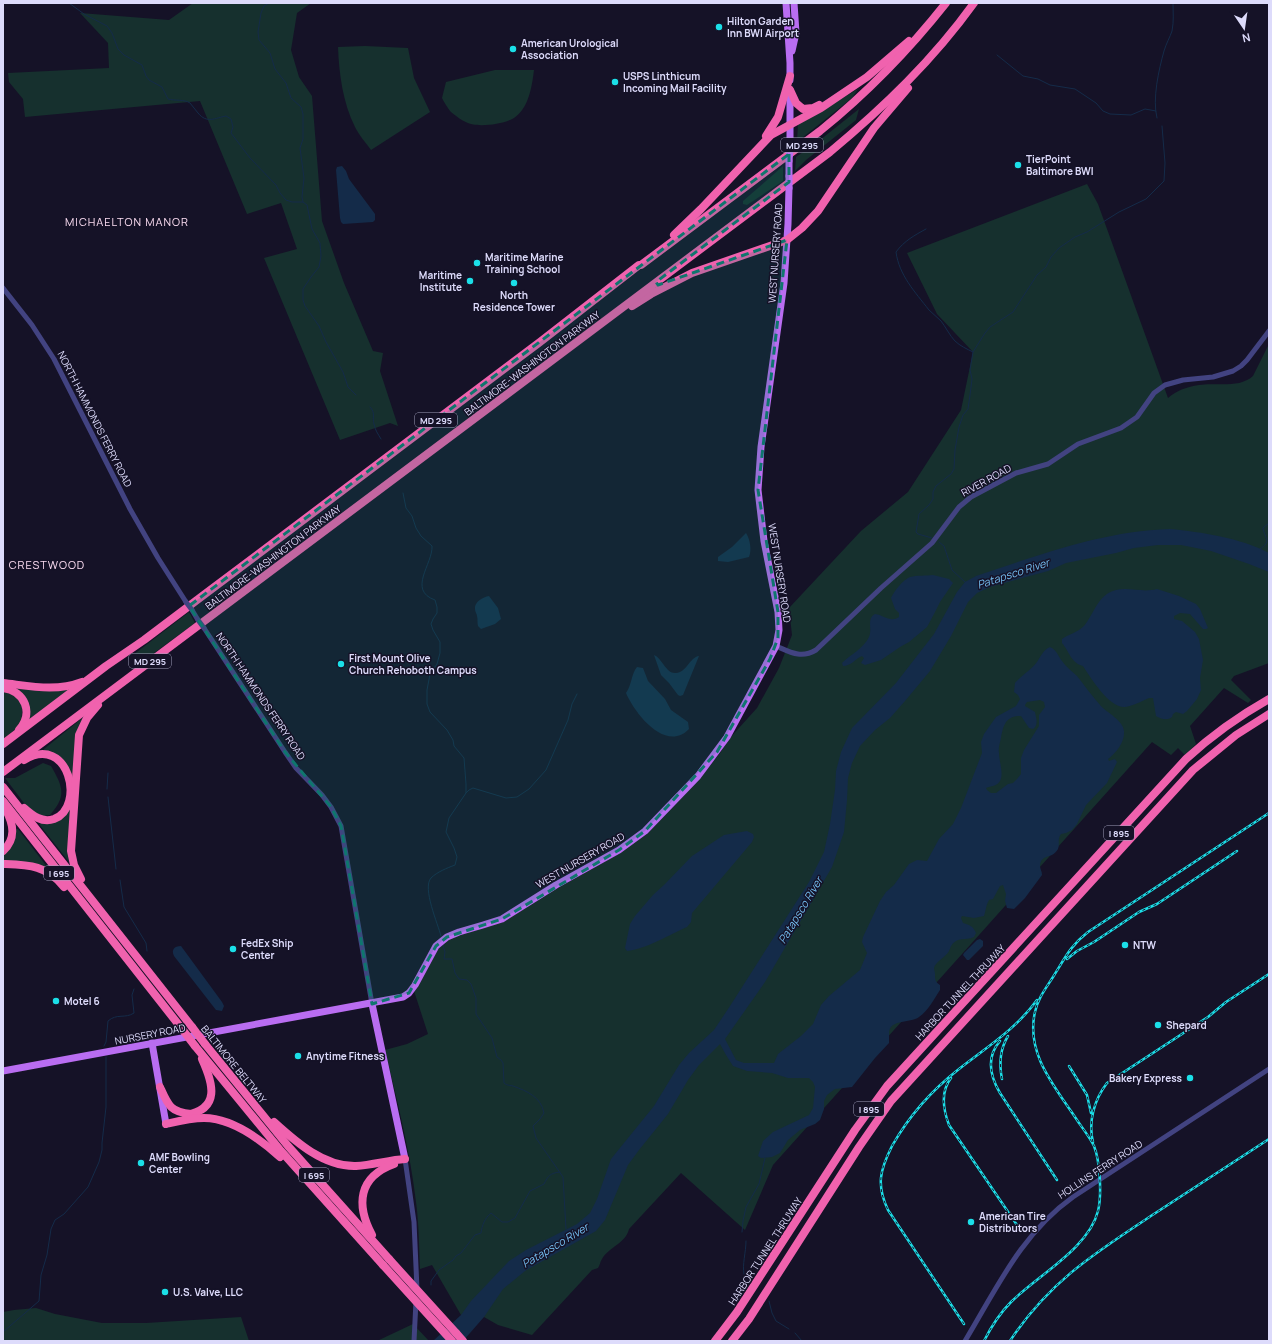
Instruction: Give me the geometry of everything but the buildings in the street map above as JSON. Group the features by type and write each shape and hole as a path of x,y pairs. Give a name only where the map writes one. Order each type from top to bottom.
{"highway":[{"path":"639,265 676,234 763,142 775,132 821,108 867,77 920,30 942,3"},
{"name":"BALTIMORE-WASHINGTON PARKWAY","path":"3,744 106,666 206,594 540,342 639,265 642,265 846,110 905,53 946,3"},
{"name":"BALTIMORE-WASHINGTON PARKWAY","path":"3,772 830,152 899,91 921,68 974,3"},
{"path":"541,369 651,294 692,273 787,240 802,228 815,215 874,128 945,45 962,19"},
{"path":"763,142 778,116 790,76"},
{"path":"790,90 799,106 803,109 813,108 838,96"},
{"path":"3,683 54,688 67,687 86,680 106,666"},
{"path":"3,688 18,693 26,708 26,718 24,723 10,738"},
{"path":"93,901 76,871 71,851 78,742 81,729 87,718 114,688"},
{"name":"HARBOR TUNNEL THRUWAY","path":"717,1338 742,1305 855,1130 887,1086 1186,759 1231,723 1269,699"},
{"name":"I 895","path":"732,1341 749,1319 859,1147 891,1101 1193,770 1241,732 1269,714"},
{"path":"3,772 34,755 45,754 56,757 60,761 68,776 70,796 68,808 61,815 52,820 42,820 33,816 9,795"},
{"name":"BALTIMORE BELTWAY","path":"3,787 246,1096 288,1146 383,1252 386,1262 452,1341"},
{"path":"3,803 13,834 10,843 3,851"},
{"name":"BALTIMORE BELTWAY","path":"3,803 261,1128 320,1196 463,1341"},
{"path":"3,864 34,866 51,874 62,884 78,904 115,944"},
{"path":"166,1121 200,1111 208,1104 212,1092 210,1078 195,1046"},
{"path":"160,1087 169,1106 173,1110 192,1114"},
{"path":"246,1096 298,1143 331,1161 358,1166 405,1159"},
{"path":"166,1121 202,1118 219,1120 235,1126 273,1150 320,1196"},
{"path":"383,1252 372,1236 365,1220 362,1196 373,1175 386,1167 405,1159"}],"main road":[{"name":"WEST NURSERY ROAD","path":"372,1004 403,997 409,993 436,946 447,937 459,932 483,926 502,918 556,885 619,850 645,831 698,776 717,752 776,646 779,622 763,535 758,490 762,441 782,302 787,240 790,148 790,63 786,3"},
{"path":"789,3 791,26 796,33"},
{"name":"WEST NURSERY ROAD","path":"790,63 796,33 794,3"},
{"name":"NURSERY ROAD","path":"3,1071 22,1069 152,1043 372,1004"},
{"name":"NORTH HAMMONDS FERRY ROAD","path":"372,1004 405,1159"},
{"path":"152,1043 166,1121"}],"street":[{"name":"NORTH HAMMONDS FERRY ROAD","path":"3,288 32,325 54,359 130,509 158,558 288,757 296,768 322,795 337,817 344,835 372,1004"},
{"name":"RIVER ROAD","path":"776,646 791,653 802,655 810,654 816,650 880,588 928,547 959,507 971,497 1016,473 1048,464 1078,444 1121,428 1137,416 1154,393 1165,385 1183,380 1213,377 1233,371 1247,360 1269,331"},
{"name":"HOLLINS FERRY ROAD","path":"965,1341 1022,1247 1048,1217 1073,1197 1269,1070"},
{"name":"NORTH HAMMONDS FERRY ROAD","path":"405,1159 414,1222 417,1280 414,1341"}],"highlighted area":[{"path":"789,154 789,182 656,282 658,285 787,240 758,490 778,612 778,638 770,659 717,752 645,831 619,850 502,919 447,937 436,946 409,993 372,1004 341,826 331,807 285,752 189,606"}],"green space":[{"path":"193,3 311,3 297,13 291,50 299,77 312,96 322,221 344,283 373,351 383,353 380,371 398,426 390,423 340,440 264,258 297,249 281,203 247,214 200,101 25,117 23,99 9,82 8,73 109,68 108,43 80,13 169,20"},
{"path":"365,46 408,48 414,78 430,112 371,150 357,130 347,108 342,88 338,47"},
{"path":"495,70 534,70 529,96 519,114 505,122 476,125 466,122 450,111 442,98 446,82"},
{"path":"858,89 852,98 797,142 798,124"},
{"path":"859,109 856,120 806,160 795,171 796,157"},
{"path":"783,166 783,181 747,205 743,204 743,201"},
{"path":"1087,184 1098,204 1168,398 1179,391 1190,387 1205,384 1234,384 1247,380 1253,376 1269,344 1269,663 1234,676 1231,680 1251,700 1248,703 1224,688 1190,726 1196,744 1185,755 1178,748 1171,755 1152,742 773,1165 745,1230 681,1173 629,1229 624,1238 605,1255 598,1268 592,1270 532,1335 498,1325 484,1317 461,1315 432,1265 420,1269 418,1219 410,1164 403,1126 385,1050 407,1044 428,1034 414,991 438,948 454,936 491,926 616,855 709,767 729,739 757,708 779,668 792,635 789,608 861,531 908,492 961,410 973,352 937,314 907,253"},
{"path":"189,612 195,623 139,664 133,661 133,655"},
{"path":"8,685 68,690 26,723 28,707"},
{"path":"3,690 23,702 21,724 3,740"},
{"path":"86,715 80,728 73,796 71,780 44,749"},
{"path":"43,763 51,766 60,786 61,797 50,815 41,816 30,811 5,778 15,778"},
{"path":"73,802 69,862 39,824 41,822 61,818"},
{"path":"16,829 18,829 51,872 3,862 3,854"},
{"path":"36,1308 55,1314 102,1323 146,1323 241,1317 249,1341 3,1341 3,1312"},
{"path":"413,1324 429,1341 377,1341"}],"water":[{"path":"342,166 349,179 375,214 375,220 373,222 343,224 341,222 336,170 337,167"},
{"name":"Patapsco River","path":"1170,529 1182,530 1221,536 1246,543 1269,553 1269,572 1211,551 1181,545 1158,545 1134,548 1066,563 1048,571 990,587 977,593 968,602 951,636 930,671 890,718 875,730 860,746 852,763 848,778 844,832 832,867 765,982 725,1039 736,1060 744,1063 774,1063 778,1054 801,1036 813,1024 821,1005 829,996 860,970 867,953 862,942 863,937 880,901 909,864 917,860 927,861 939,839 953,824 961,808 982,753 981,742 984,734 996,717 1016,706 1020,699 1014,692 1015,683 1035,665 1044,651 1050,647 1065,665 1077,676 1100,705 1121,723 1124,735 1119,747 1108,759 1109,761 1115,759 1117,762 1107,783 1086,805 1077,824 1072,830 1061,834 1056,852 1042,859 1040,866 1042,875 1025,898 1014,909 1007,908 1005,901 1006,894 1003,885 1000,886 993,899 989,900 984,916 974,918 962,916 961,918 963,923 971,926 976,933 974,937 954,942 948,953 935,966 935,979 940,985 940,990 928,1008 915,1019 896,1023 892,1026 889,1034 889,1043 852,1087 835,1089 827,1095 824,1101 824,1109 820,1120 815,1124 800,1130 788,1140 780,1153 772,1157 761,1158 758,1156 763,1141 773,1132 809,1115 813,1108 815,1087 813,1082 809,1078 788,1078 772,1073 747,1071 733,1066 720,1044 699,1065 688,1080 668,1114 628,1165 605,1220 596,1231 525,1271 503,1289 484,1317 463,1341 433,1341 461,1315 471,1301 509,1261 526,1250 577,1224 590,1213 597,1199 611,1159 654,1106 679,1065 689,1053 714,1030 809,882 824,852 830,824 836,771 841,752 852,728 896,683 934,634 957,592 965,582 976,576 1047,552 1096,539 1145,531","holes":["1040,700 1044,702 1045,707 1039,715 1039,726 1024,750 1021,758 1021,774 1013,783 1008,784 996,793 991,793 986,788 994,786 1000,781 1001,778 999,749 1006,722 1012,717 1021,716 1029,728 1033,729 1037,723 1035,712 1025,705 1027,702"]},
{"path":"746,533 749,538 750,545 749,557 728,562 718,561 718,557 732,547"},
{"path":"933,575 949,579 953,583 940,602 927,627 909,642 881,660 865,665 861,663 864,658 862,656 848,665 843,666 842,663 867,641 870,634 870,621 872,616 875,614 893,619 899,617 899,613 895,609 891,598 896,589 907,578"},
{"path":"1121,589 1157,589 1179,596 1196,604 1200,609 1208,628 1203,629 1190,614 1180,613 1174,616 1174,619 1182,621 1195,632 1199,639 1203,660 1200,678 1201,690 1197,699 1187,711 1183,714 1176,712 1172,717 1166,719 1156,716 1153,698 1149,698 1134,705 1125,707 1113,703 1101,691 1083,666 1073,660 1062,643 1062,639 1084,626 1097,605 1110,592"},
{"path":"489,596 498,608 501,619 495,624 481,629 478,626 475,606 479,600"},
{"path":"654,655 669,671 673,673 683,670 693,659 699,656 683,695 678,695 661,675"},
{"path":"637,667 643,668 648,681 665,699 671,710 688,722 689,729 680,735 671,736 661,734 652,728 636,711 626,693"},
{"path":"747,831 753,834 754,837 752,842 692,913 691,922 687,927 650,945 627,951 625,948 630,924 635,916 653,895 692,856 724,835"},
{"path":"980,939 983,941 983,946 969,960 967,960 963,955 964,953 977,940"},
{"path":"181,946 222,1002 224,1006 222,1011 216,1010 174,956 174,949"}],"waterway":[{"path":"69,3 84,14 107,26 112,33 118,49 124,55 142,65 149,80 162,87 168,99 190,103 201,116 208,119 226,116 231,119 233,127 231,133 250,158 276,185 286,200 292,202 303,202 307,205 312,229 320,243 321,256 319,267 303,289 303,300 305,306 319,326 343,372 348,387 356,395"},
{"path":"269,3 264,6 261,13 258,32 259,40 270,53 275,69 286,83 291,98 301,107 303,114 303,139 300,148 304,178 302,197 303,202"},
{"path":"1157,118 1155,102 1157,84 1164,51 1172,31 1173,3"},
{"path":"997,55 1023,76 1038,79 1050,85 1075,89 1096,103 1103,111 1110,114 1131,115 1145,109 1156,111"},
{"path":"932,538 916,532 919,514 933,499 933,492 936,486 951,474 954,469 955,450 959,427 963,415 968,409 972,379 970,370 973,352 990,327 1013,312 1037,275 1046,267 1051,257 1059,248 1075,237 1087,232 1119,212 1146,199 1164,181 1165,163 1162,126"},
{"path":"926,229 906,241 896,252 900,268 913,290 929,310 941,321 953,339 961,346 973,352"},
{"path":"370,407 373,413 375,428 381,439"},
{"path":"403,493 406,508 412,516 416,528 421,536 432,546 422,583 423,590 427,596 435,600 437,607 437,613 431,624 440,642 440,653 437,664 430,674 427,690 427,704 430,712 447,730 453,740 454,746 464,758 466,793 449,818 446,832 457,857 455,865 445,869 431,878 428,890 429,898 441,936"},
{"path":"1260,549 1267,542 1263,528 1269,523"},
{"path":"939,542 944,546 952,570 966,583"},
{"path":"466,793 473,788 506,798 517,797 529,789 546,770 568,720 572,704 577,694"},
{"path":"107,789 108,773"},
{"path":"108,797 116,869"},
{"path":"120,880 124,907 146,943 147,951"},
{"name":"Patapsco River","path":"443,945 445,952 444,959 452,959 455,973 459,979 467,980 471,984 476,998 476,1014 492,1038 497,1057 503,1063 504,1083 533,1095 542,1107 544,1113 533,1126 536,1138 563,1177 566,1229"},
{"path":"104,1046 106,1042 108,1021 115,1017 127,1016 134,1013 132,995 134,989"},
{"path":"3,1332 39,1301 41,1275 47,1255 51,1229 55,1220 64,1214 88,1187 99,1162 102,1150 106,1107 106,1057"},
{"path":"742,1232 746,1207 759,1184 765,1158"},
{"path":"431,1285 431,1281 439,1270 461,1253 475,1235 481,1233 484,1222 491,1213 502,1222 508,1222 515,1218 530,1191 544,1184 548,1177 552,1174 560,1172"},
{"path":"744,1274 743,1267 746,1241"},
{"path":"769,1301 776,1321 789,1329"},
{"path":"795,1333 802,1341"}],"railway":[{"path":"984,1341 996,1320 1011,1302 1061,1261 1084,1237 1093,1224 1098,1211 1100,1187 1099,1169 1094,1146 1045,1071 1035,1043 1033,1028 1036,1007 1040,998 1068,953 1088,932 1269,813"},
{"path":"1067,959 1077,951 1094,942 1139,912 1157,904 1237,851"},
{"path":"1093,1142 1091,1127 1093,1111 1102,1090 1107,1083 1208,1017 1226,1002 1269,974"},
{"path":"964,1324 888,1210 882,1193 882,1170 892,1146 906,1124 930,1095 949,1077 1010,1029 1037,1000"},
{"path":"1002,1079 1001,1057 1003,1046 1008,1036"},
{"path":"1000,1041 991,1060 994,1080 1000,1093 1057,1180"},
{"path":"1069,1066 1087,1095 1091,1113"},
{"path":"951,1078 945,1089 944,1095 944,1107 949,1125 1017,1225"},
{"path":"1010,1341 1025,1320 1042,1301 1076,1268 1115,1240 1269,1139"}],"place":[{"name":"Hilton Garden Inn BWI Airport","path":"719,27"},
{"name":"American Urological Association","path":"513,49"},
{"name":"USPS Linthicum Incoming Mail Facility","path":"615,82"},
{"name":"TierPoint Baltimore BWI","path":"1018,165"},
{"name":"Maritime Marine Training School","path":"477,263"},
{"name":"Maritime Institute","path":"470,281"},
{"name":"North Residence Tower","path":"514,283"},
{"name":"First Mount Olive Church Rehoboth Campus","path":"341,664"},
{"name":"NTW","path":"1125,945"},
{"name":"FedEx Ship Center","path":"233,949"},
{"name":"Motel 6","path":"56,1001"},
{"name":"Shepard","path":"1158,1025"},
{"name":"Anytime Fitness","path":"298,1056"},
{"name":"Bakery Express","path":"1190,1078"},
{"name":"AMF Bowling Center","path":"141,1163"},
{"name":"American Tire Distributors","path":"971,1222"},
{"name":"U.S. Valve, LLC","path":"165,1292"}],"district":[{"name":"MICHAELTON MANOR","path":"127,221"},
{"name":"CRESTWOOD","path":"47,564"}]}
